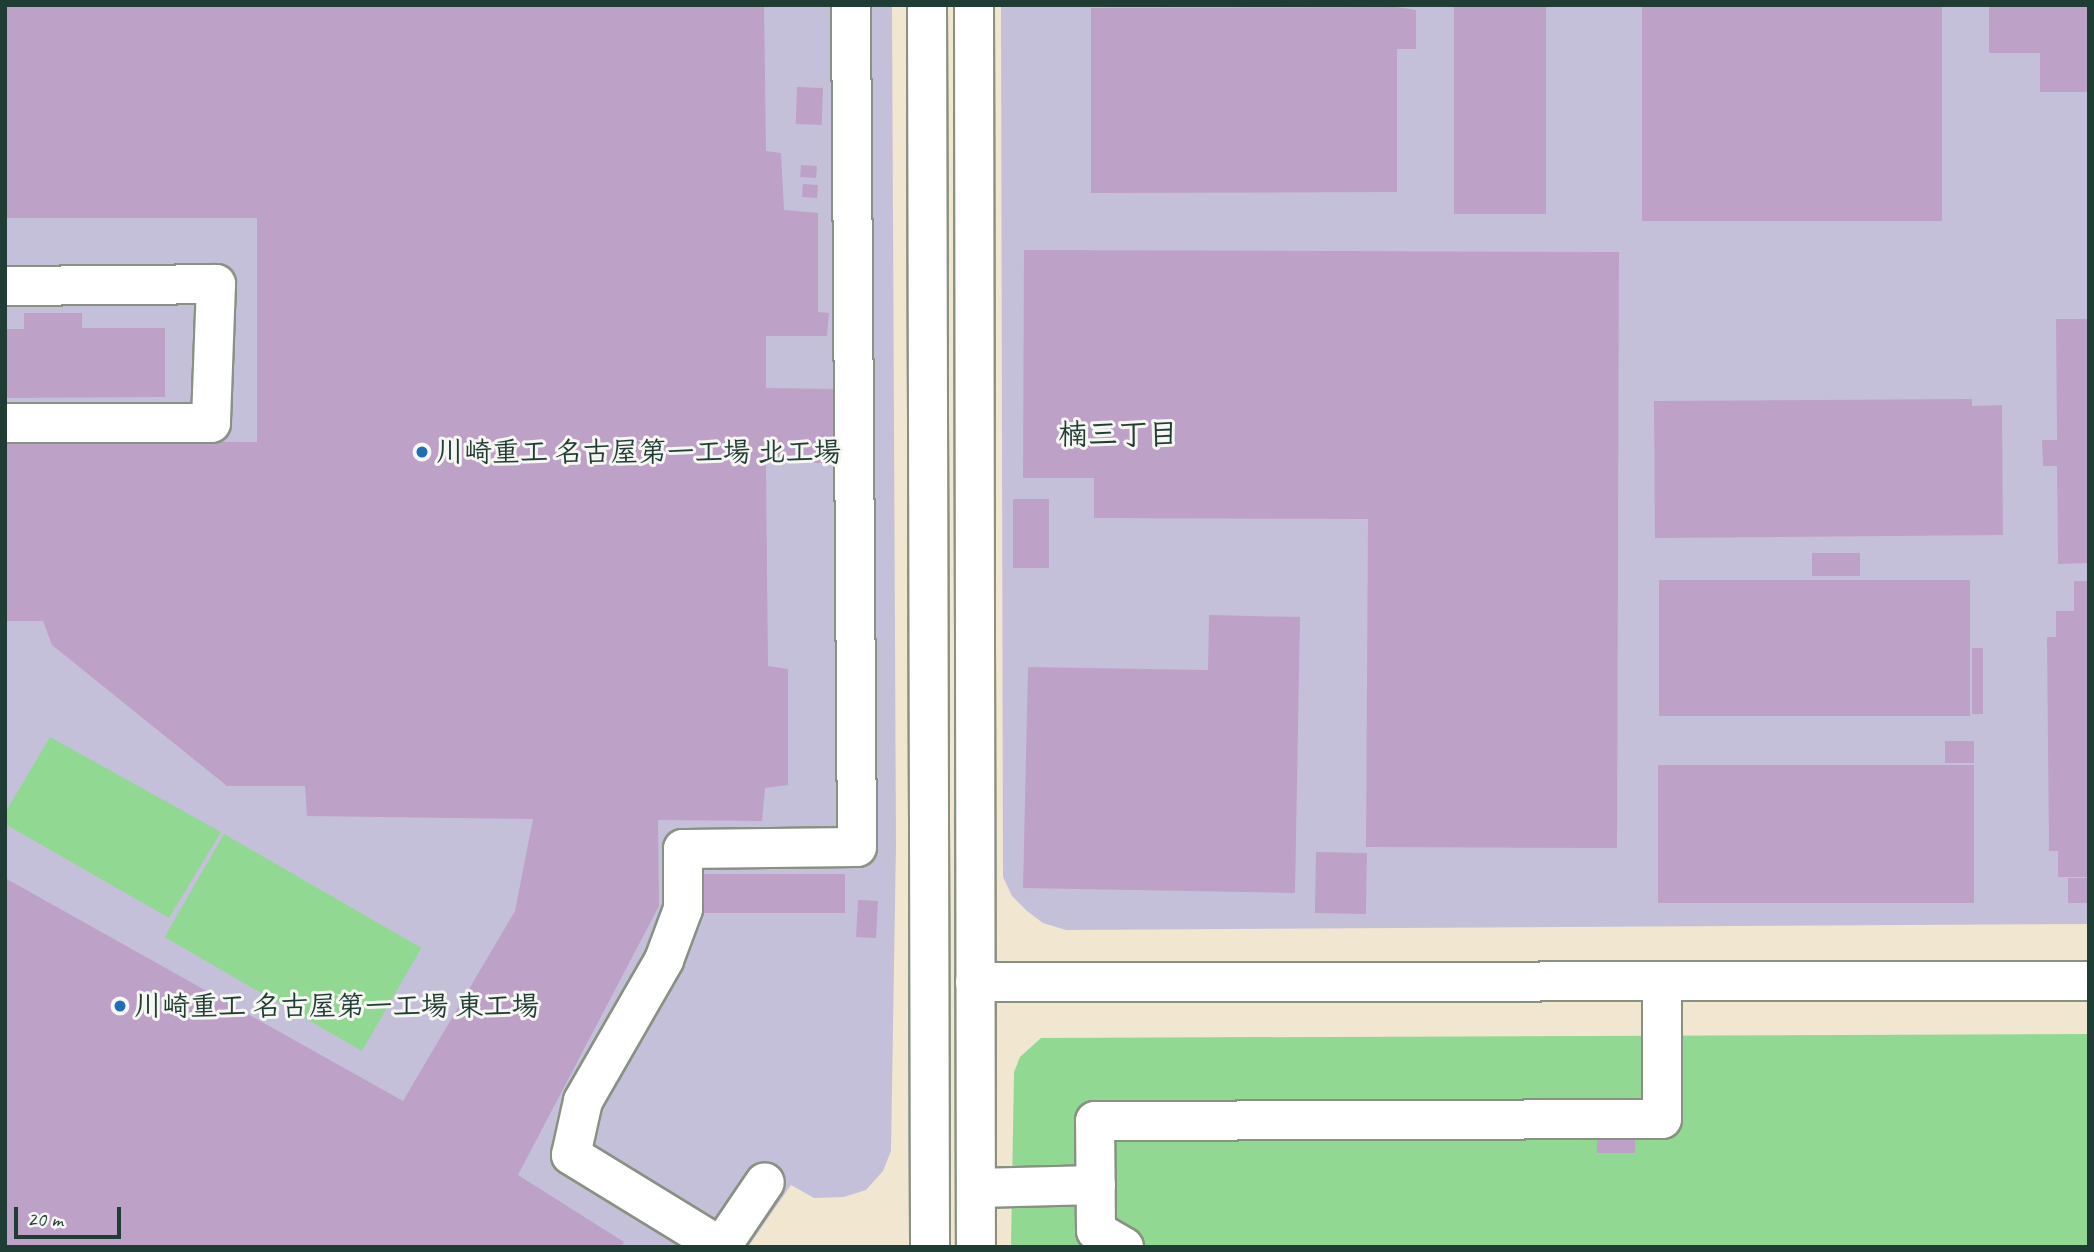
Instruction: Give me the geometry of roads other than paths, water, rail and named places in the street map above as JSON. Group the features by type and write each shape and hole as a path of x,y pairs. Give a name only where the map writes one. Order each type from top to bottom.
{"street":[{"path":"765,1182 721,1247 570,1155 583,1101 664,960 683,909 683,849 857,847 851,5"},
{"path":"927,5 930,1247"},
{"path":"974,5 976,1247"},
{"path":"5,286 216,284 211,423 5,423"},
{"path":"1124,1247 1096,1231 1095,1121 1662,1119 1662,981"},
{"path":"975,982 2089,981"},
{"path":"977,1188 1096,1185"}],"place":[{"name":"川崎重工 名古屋第一工場 北工場","path":"422,452"},
{"name":"川崎重工 名古屋第一工場 東工場","path":"120,1006"}],"district":[{"name":"楠三丁目","path":"1118,434"}]}
